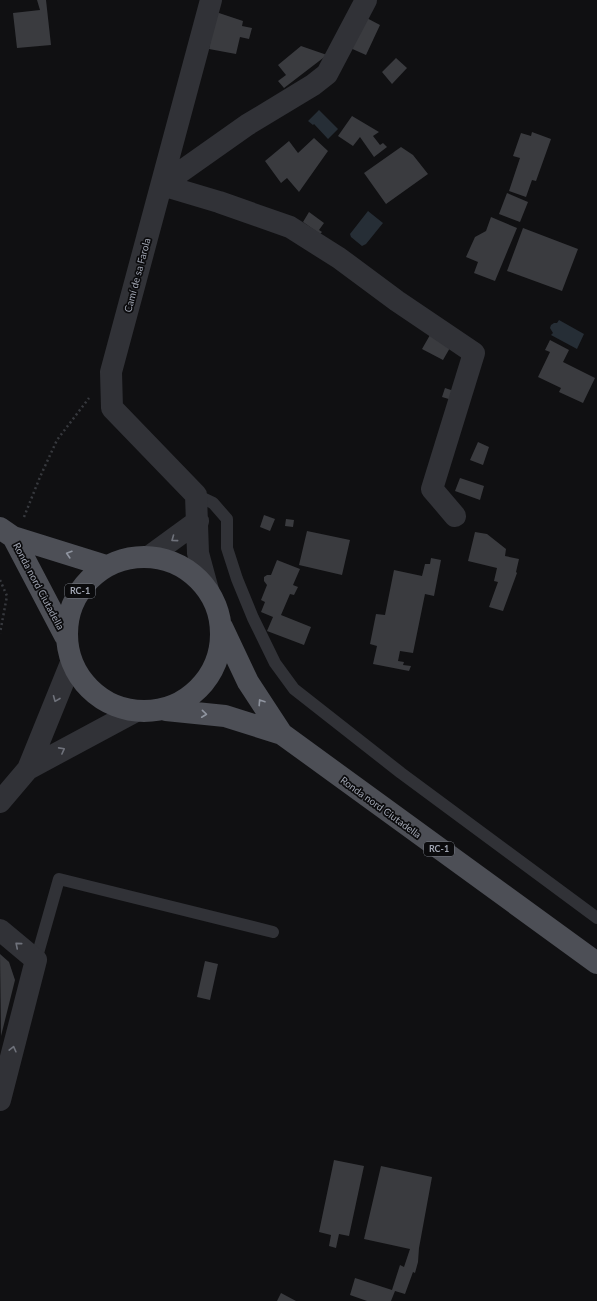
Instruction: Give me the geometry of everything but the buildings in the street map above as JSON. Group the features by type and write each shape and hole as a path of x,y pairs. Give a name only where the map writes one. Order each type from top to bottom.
{"main road":[{"name":"Ronda nord Ciutadella","path":"7,532 106,566"},
{"name":"Ronda nord Ciutadella","path":"7,532 66,636"},
{"name":"RC-1","path":"150,556 175,562 192,572 208,590 220,620 220,648 208,678 187,700 166,710 134,712 111,705 90,691 71,663 66,636 71,606 84,583 106,566 128,558 150,556"},
{"name":"Ronda nord Ciutadella","path":"220,624 248,682 282,734"},
{"name":"Ronda nord Ciutadella","path":"166,710 225,716 282,734 597,963"}],"street":[{"name":"Camí de sa Farola","path":"196,495 112,408 111,372 211,0"},
{"path":"162,185 246,125 313,85 327,74 366,0"},
{"path":"162,185 219,202 290,227 339,258 397,301 474,353 432,489 455,516"},
{"path":"196,495 198,553 208,590"},
{"path":"150,556 198,521"},
{"path":"0,802 28,769 71,663"},
{"path":"28,769 134,712"},
{"path":"0,930 36,960 3,1078 0,1100"}],"lane":[{"path":"196,495 213,503 227,519 227,548 240,586 253,618 275,663 294,689 401,773 597,918"},
{"path":"36,960 59,879 273,932"}],"path":[{"path":"7,532 23,520 57,440 111,372"},
{"path":"0,580 7,596 0,633"}],"shaded area":[{"path":"319,110 338,129 328,139 314,124 313,125 308,121"},
{"path":"368,211 383,223 366,244 362,246 351,237 350,234"},
{"path":"559,320 584,334 577,349 551,335 553,333 550,328 551,325 557,323"}]}
